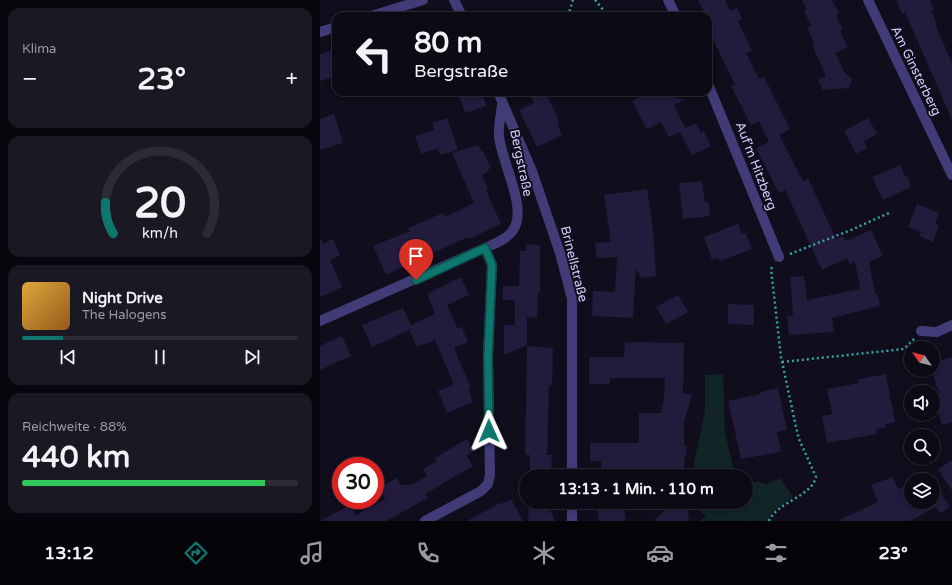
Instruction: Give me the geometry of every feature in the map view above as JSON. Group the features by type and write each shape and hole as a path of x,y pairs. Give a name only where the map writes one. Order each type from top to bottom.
{"street":[{"path":"384,12 423,0"},
{"path":"454,0 460,12"},
{"path":"668,0 674,12"},
{"name":"Am Ginsterberg","path":"868,0 952,175"},
{"path":"320,32 332,28"},
{"name":"Auf'm Hitzberg","path":"712,94 779,257"},
{"name":"Brinellstraße","path":"499,96 532,171 560,253 572,299 572,469"},
{"name":"Bergstraße","path":"320,321 503,240 511,232 516,224 518,215 515,193 499,135 502,103"},
{"path":"425,521 481,491 488,484 490,475 488,356 492,265 485,248"},
{"path":"921,332 937,332 952,325"},
{"path":"572,509 572,521"}],"path":[{"path":"569,12 573,0"},
{"path":"595,0 605,12"},
{"path":"779,257 797,252 891,212"},
{"path":"769,521 776,510 807,489 815,481 816,477 799,439 782,362 773,282"},
{"path":"782,362 904,349 921,332"}],"green space":[{"path":"723,374 725,432 733,469 695,469 694,463 705,411 705,375"},
{"path":"780,478 793,497 770,514 768,521 749,521 747,516 748,521 699,521 706,517 700,509 753,509 753,483 767,484"}],"building":[{"path":"698,0 725,0 730,11 737,8 742,19 738,21 752,51 746,53 759,79 764,77 790,129 779,135 803,181 808,178 836,239 843,236 846,241 871,230 883,256 869,262 875,294 877,293 880,306 832,318 834,332 789,335 787,316 793,315 790,277 804,276 807,300 860,289 855,261 850,264 847,258 822,270 785,190 779,193 756,148 769,142 759,121 751,125 731,86 735,84 712,38 712,33 714,32 712,27 712,12 704,12"},
{"path":"802,0 832,0 839,13 836,15 843,30 840,31 848,47 835,53 845,73 852,79 849,88 823,90 818,80 826,76 812,45 815,44 807,28 811,26 804,11 807,9"},
{"path":"896,0 933,0 930,1 934,10 931,11 952,63 952,120 905,12 902,14"},
{"path":"332,50 332,77 320,81 320,54"},
{"path":"459,96 483,96 486,106 465,113"},
{"path":"531,96 547,96 557,116 559,123 557,124 562,135 537,147 519,110 534,103"},
{"path":"643,96 669,96 685,100 674,105 685,128 696,123 701,133 704,131 711,146 692,155 680,132 669,137 661,122 647,129 632,101"},
{"path":"334,114 343,143 320,150 320,119"},
{"path":"447,118 458,150 440,155 438,148 421,154 415,136 434,130 432,123"},
{"path":"868,118 877,134 864,141 867,148 856,154 844,131"},
{"path":"478,145 482,152 483,151 491,168 482,175 488,189 486,190 501,224 469,239 468,237 386,275 373,246 410,231 408,228 443,213 445,217 474,203 452,153"},
{"path":"900,165 905,176 907,175 911,187 883,200 872,177"},
{"path":"702,181 705,202 709,202 710,216 683,219 679,183"},
{"path":"647,189 653,231 656,276 641,278 636,269 633,318 592,316 593,291 615,292 617,257 597,258 595,243 611,242 604,195"},
{"path":"917,204 939,213 935,224 939,225 933,242 919,236 921,232 908,227"},
{"path":"738,224 742,234 746,233 752,249 720,261 718,257 712,260 704,237"},
{"path":"320,237 323,244 333,239 340,255 330,260 342,287 320,297"},
{"path":"526,244 540,245 540,293 538,293 537,318 527,317 527,345 504,355 504,325 515,325 515,300 503,300 503,286 519,286 520,251 526,251"},
{"path":"461,277 469,295 447,305 458,329 462,327 468,342 454,348 471,388 468,389 473,402 447,413 438,391 454,385 435,340 417,347 409,330 372,347 362,325 403,308 411,325 435,314 427,294"},
{"path":"678,295 688,312 666,324 656,307"},
{"path":"728,304 754,305 754,325 728,324"},
{"path":"342,336 351,356 320,370 320,346"},
{"path":"625,342 684,343 683,394 692,394 684,423 684,446 687,446 684,469 601,469 601,461 590,461 590,443 639,443 639,413 661,413 664,400 665,378 610,378 610,384 589,384 589,357 624,357"},
{"path":"527,346 553,348 552,385 549,385 547,455 552,455 551,469 530,469 530,455 525,455"},
{"path":"952,357 952,422 942,425 940,418 940,385 936,385 934,377 940,377 940,361"},
{"path":"886,374 895,422 885,424 886,427 876,429 877,434 827,443 822,416 832,414 827,389 859,383 858,379"},
{"path":"778,388 787,430 777,432 781,452 741,459 728,401 761,394 760,392"},
{"path":"467,439 474,451 466,455 473,466 425,494 428,498 386,521 320,521 342,509 352,509 356,515 367,509 384,509 384,485 397,478 401,485 411,485 427,476 423,469 437,461 435,458"},
{"path":"952,460 952,491 938,469"},
{"path":"893,477 898,489 903,487 904,489 904,509 932,509 910,521 837,521 878,502 871,485"},
{"path":"940,491 950,507 940,513 937,509 940,509"},
{"path":"511,499 523,521 467,521 502,502 502,504"},
{"path":"529,509 550,509 555,521 528,521"},
{"path":"597,509 625,509 626,521 599,521"},
{"path":"666,509 688,509 689,521 654,521"}],"route":[{"path":"416,280 485,248 492,265 488,356 489,431"}]}
